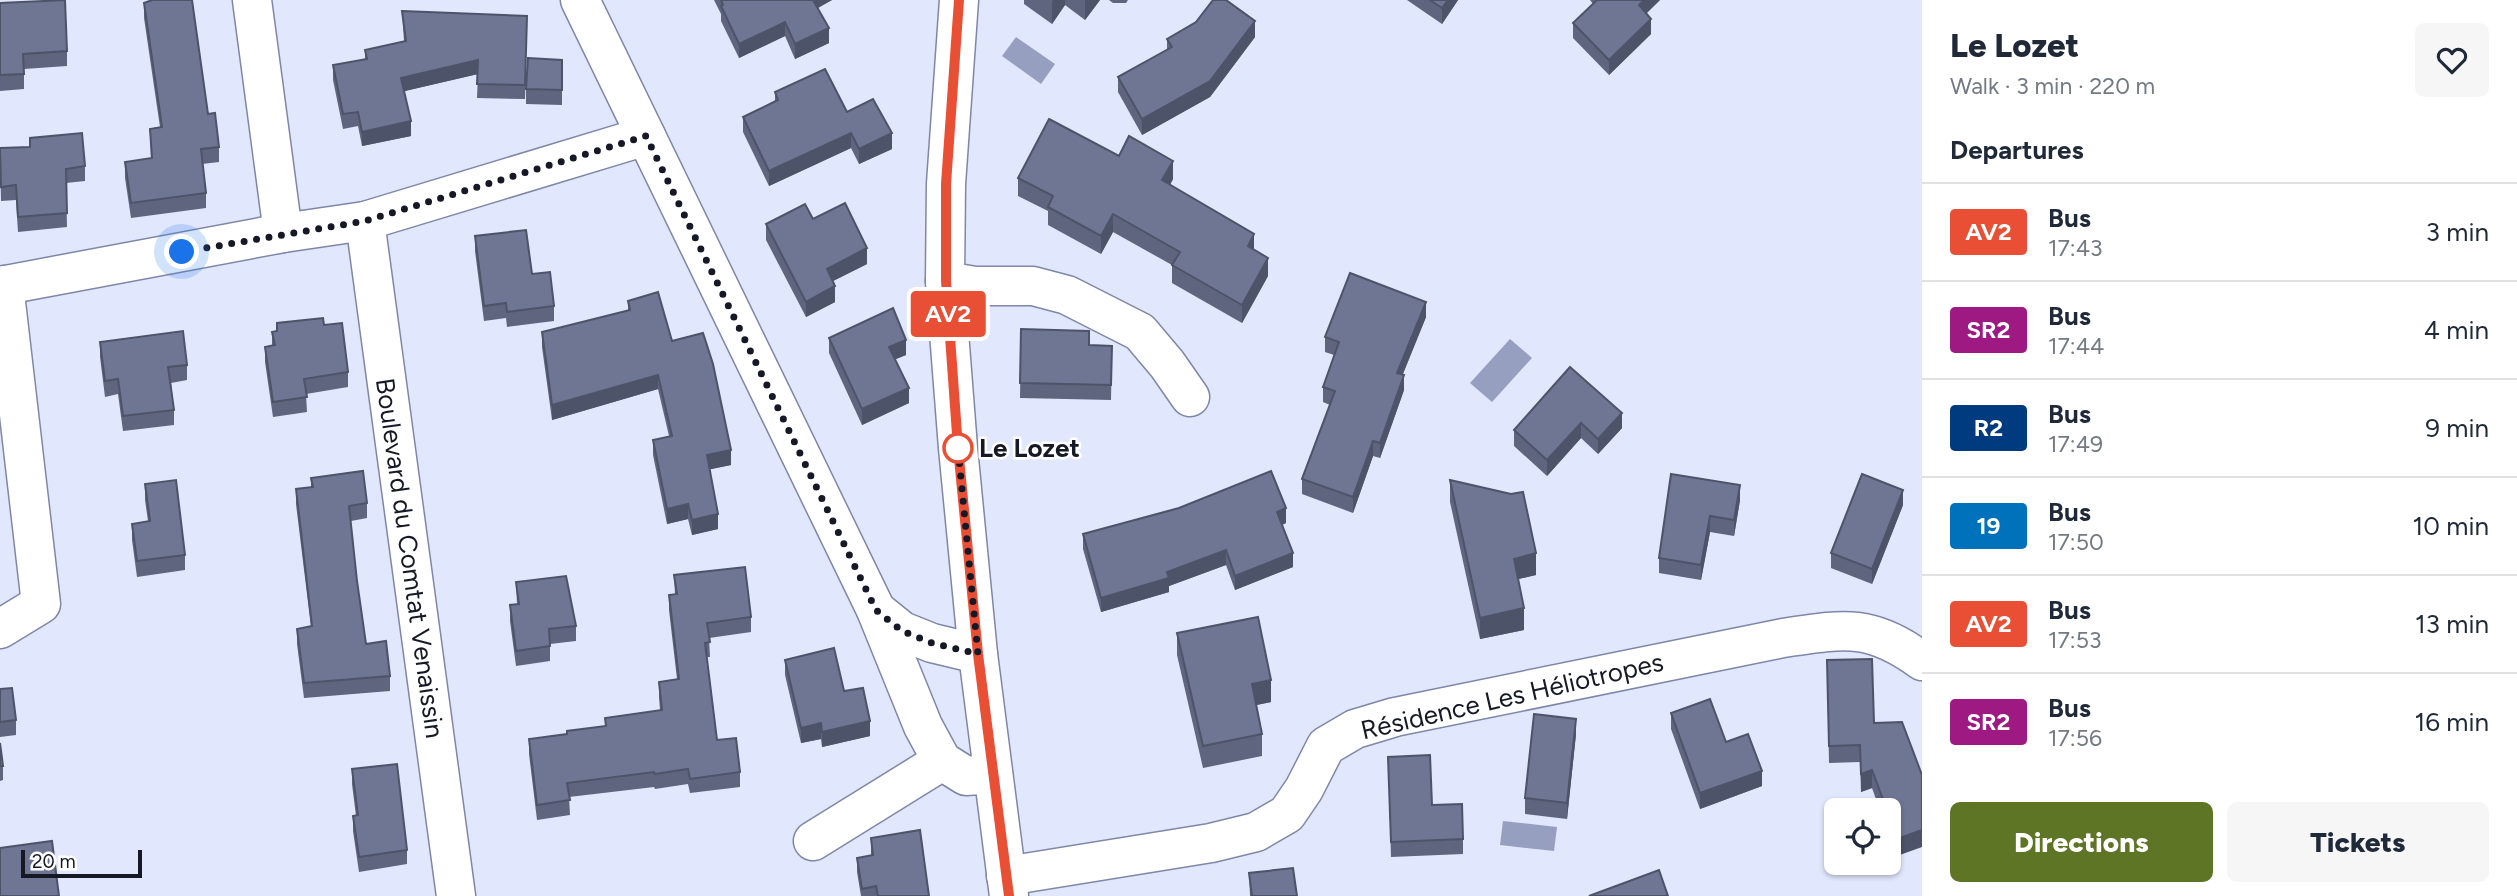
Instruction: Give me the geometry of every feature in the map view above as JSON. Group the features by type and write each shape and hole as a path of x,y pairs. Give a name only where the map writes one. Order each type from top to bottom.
{"street":[{"path":"252,0 283,233"},
{"path":"580,0 876,610 923,726 942,761 966,776 993,774"},
{"path":"959,0 946,184 946,281 958,448 978,654 1008,886"},
{"path":"0,629 41,604 2,286 283,233 365,221 646,136"},
{"name":"Boulevard du Comtat Venaissin","path":"365,221 456,896"},
{"path":"946,281 975,286 1034,286 1067,295 1140,332 1190,397"},
{"path":"876,610 902,631 932,643 978,654"},
{"name":"Résidence Les Héliotropes","path":"1008,886 1256,832 1287,814 1304,789 1326,746 1355,729 1395,717 1832,630 1866,632 1897,643 1922,661"},
{"path":"813,841 942,761"}],"water":[{"path":"1016,37 1055,64 1041,84 1002,56"},
{"path":"1510,339 1532,358 1492,402 1470,383"},
{"path":"1503,821 1557,827 1554,851 1500,845"}],"building":[{"path":"65,0 67,51 23,54 24,74 0,75 0,3"},
{"path":"152,0 192,0 208,114 215,113 219,147 201,149 206,193 131,203 125,162 152,158 150,129 162,127 144,3"},
{"path":"721,0 813,0 829,28 795,44 785,22 739,44 721,6"},
{"path":"1213,0 1226,0 1255,21 1210,81 1142,119 1118,77 1172,47 1167,39 1196,22"},
{"path":"1430,0 1448,0 1442,8"},
{"path":"1597,0 1644,0 1639,5 1651,19 1609,60 1573,23"},
{"path":"402,11 527,16 525,85 477,84 478,60 401,78 411,121 362,132 358,112 343,114 333,65 367,59 365,50 406,41"},
{"path":"528,58 562,60 562,90 526,89"},
{"path":"825,69 847,112 873,99 892,133 859,149 851,133 769,171 743,117 778,100 775,92"},
{"path":"1049,119 1119,156 1129,136 1173,161 1162,180 1254,234 1248,246 1268,258 1242,305 1172,265 1180,252 1113,214 1101,236 1048,207 1053,196 1018,178"},
{"path":"82,133 85,166 66,169 67,213 18,217 16,185 1,187 0,148 30,147 30,138"},
{"path":"845,203 867,248 827,269 835,286 806,302 766,224 805,204 813,219"},
{"path":"526,230 532,274 550,272 554,306 507,312 506,303 484,306 475,236"},
{"path":"1350,273 1426,302 1397,373 1404,375 1380,443 1373,441 1353,497 1302,479 1335,391 1323,387 1339,342 1325,337"},
{"path":"658,292 672,341 703,333 713,364 731,450 707,455 718,514 692,520 688,504 667,509 653,440 672,436 658,375 552,405 542,332 630,310 628,301"},
{"path":"893,308 906,340 889,347 909,388 862,409 829,338"},
{"path":"323,318 324,325 342,323 348,372 304,379 307,397 273,402 265,347 275,345 272,332 277,331 277,323"},
{"path":"1021,329 1089,331 1089,345 1112,346 1111,385 1020,383"},
{"path":"183,331 187,365 168,367 174,410 123,416 118,379 105,381 100,342"},
{"path":"1570,367 1622,413 1598,439 1581,423 1547,460 1514,430"},
{"path":"363,471 367,503 349,506 357,581 366,644 386,641 390,676 304,683 297,629 312,626 296,489 313,487 311,478"},
{"path":"1271,471 1286,508 1277,512 1293,553 1235,576 1226,550 1167,572 1169,578 1101,598 1083,534 1179,508"},
{"path":"1671,474 1740,485 1734,520 1710,516 1701,565 1659,558"},
{"path":"1862,474 1903,490 1872,569 1831,553"},
{"path":"176,480 185,555 137,561 132,524 150,521 145,484"},
{"path":"1450,480 1511,494 1523,492 1536,553 1514,559 1524,608 1480,618"},
{"path":"745,567 751,617 707,623 710,642 705,643 717,740 736,738 740,772 690,779 688,769 567,783 570,800 537,805 529,739 606,726 605,718 662,710 659,682 679,679 669,595 677,594 674,575"},
{"path":"566,576 576,626 549,629 550,646 516,651 510,605 519,604 516,582"},
{"path":"1258,617 1271,680 1252,684 1262,734 1203,746 1177,633"},
{"path":"834,648 844,691 863,688 870,721 822,732 821,723 801,728 785,660"},
{"path":"1872,659 1874,723 1902,722 1922,775 1922,830 1901,838 1901,798 1882,798 1872,770 1861,774 1860,745 1829,746 1827,660"},
{"path":"12,688 16,720 0,722 0,689"},
{"path":"1710,699 1726,742 1748,734 1762,771 1700,793 1671,713"},
{"path":"1534,714 1576,719 1567,803 1525,798"},
{"path":"0,743 3,766 0,766"},
{"path":"1430,755 1432,805 1462,804 1463,839 1391,842 1388,757"},
{"path":"397,764 407,850 359,857 353,816 358,815 352,769"},
{"path":"920,830 929,896 878,896 876,886 862,889 857,858 873,855 871,838"},
{"path":"52,841 59,896 0,896 0,848"},
{"path":"1293,868 1297,896 1252,896 1249,873"},
{"path":"1659,870 1668,896 1589,896"}],"bus line":[{"name":"AV2","path":"959,0 946,184 946,281 958,448 978,654 1009,896"}],"place":[{"name":"Le Lozet","path":"958,448"}],"route":[{"path":"182,252 365,221 646,136 876,610 902,631 932,643 978,654 958,448"}]}
